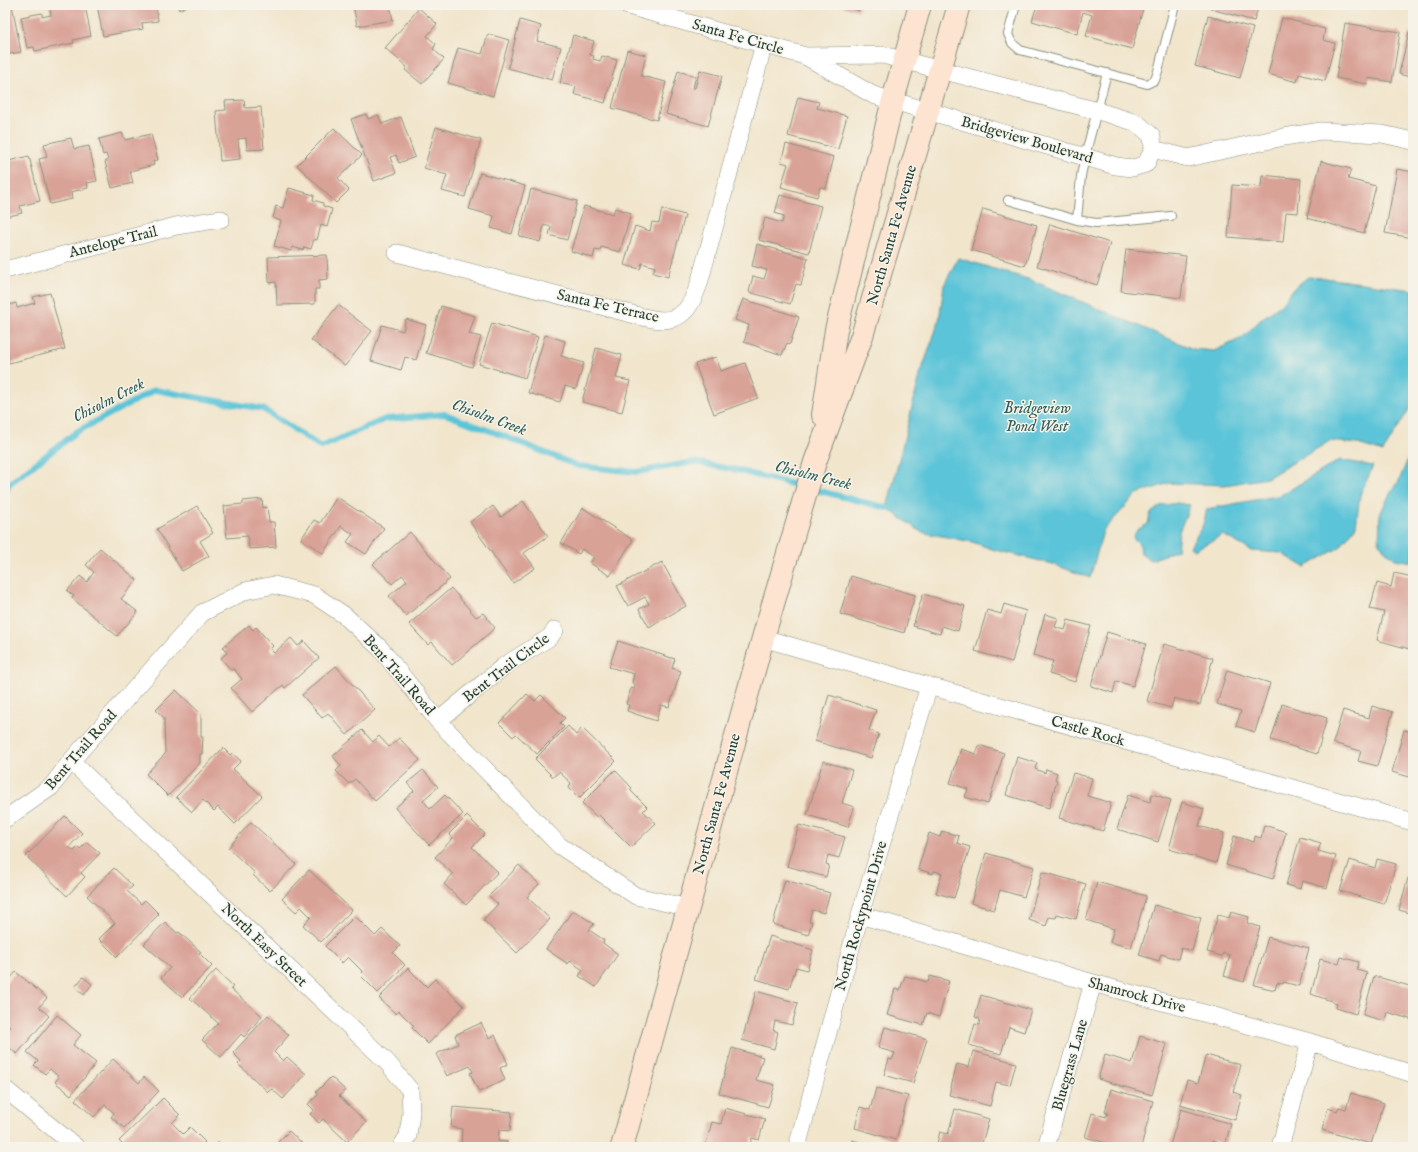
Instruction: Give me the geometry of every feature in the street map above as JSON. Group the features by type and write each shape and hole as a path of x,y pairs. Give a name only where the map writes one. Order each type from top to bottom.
{"main road":[{"name":"North Santa Fe Avenue","path":"815,462 836,330 893,100 920,5"},
{"name":"North Santa Fe Avenue","path":"622,1147 763,638 815,462 862,336 959,5"}],"street":[{"name":"Santa Fe Circle","path":"625,5 805,56 873,95 893,100"},
{"name":"Santa Fe Terrace","path":"397,253 643,317 661,320 678,317 691,304 699,284 764,44"},
{"name":"Santa Fe Circle","path":"805,56 882,55 940,70"},
{"path":"940,70 1137,123 1152,136 1153,149 1188,158 1284,137 1321,131 1382,134 1413,141"},
{"name":"Bridgeview Boulevard","path":"893,100 1116,166 1133,168 1146,164 1153,149"},
{"name":"Antelope Trail","path":"5,270 176,226 222,219"},
{"name":"Bent Trail Road","path":"5,819 51,787 71,761 202,613 245,590 274,586 314,595 344,615 380,648 438,721 560,846 636,896 689,908"},
{"name":"Bent Trail Circle","path":"438,721 504,666 550,637 555,630"},
{"name":"Castle Rock","path":"763,638 1413,822"},
{"name":"North Rockypoint Drive","path":"798,1147 860,916 930,686"},
{"name":"North Easy Street","path":"71,761 387,1062 410,1090 411,1113 408,1136 400,1147"},
{"name":"Shamrock Drive","path":"860,916 1310,1042 1413,1074"},
{"name":"Bluegrass Lane","path":"1046,1147 1093,982"},
{"path":"1280,1147 1310,1042"},
{"path":"5,1089 76,1147"}],"lane":[{"path":"1016,5 1008,34 1012,43 1020,50 1147,84 1154,80 1158,71 1175,5"},
{"path":"1077,220 1081,176 1085,156 1108,73"},
{"path":"1008,200 1077,220 1096,223 1171,216"}],"water":[{"name":"Bridgeview Pond West","path":"958,258 1031,280 1193,349 1214,351 1242,338 1261,319 1281,305 1294,288 1308,277 1413,290 1413,403 1383,452 1358,444 1330,441 1267,478 1225,485 1169,483 1137,494 1103,531 1090,578 1053,564 995,550 972,542 921,532 887,508 920,375 939,321 944,285"},
{"path":"1413,446 1413,562 1395,559 1379,544 1380,514 1391,492 1399,481"},
{"path":"1340,460 1373,466 1360,495 1356,526 1340,547 1305,567 1281,553 1252,551 1223,535 1194,550 1190,547 1203,525 1207,509 1281,495"},
{"path":"1177,503 1190,505 1179,532 1177,550 1151,560 1141,553 1140,545 1133,538 1137,530 1148,524 1150,514 1160,506"}],"building":[{"path":"5,5 12,5 21,52 5,55"},
{"path":"49,5 85,5 91,36 73,40 74,43 35,51 34,47 27,48 21,17 42,13 42,17 51,15"},
{"path":"97,5 156,5 158,21 142,23 143,29 103,36"},
{"path":"177,5 189,5 179,10"},
{"path":"353,5 390,5 393,20 357,26"},
{"path":"838,5 860,5 859,11"},
{"path":"1037,5 1144,5 1132,49 1086,36 1092,15 1083,12 1077,34 1032,21"},
{"path":"1212,5 1259,5 1254,21 1211,9"},
{"path":"419,8 437,24 427,36 436,44 433,49 444,59 422,84 405,70 407,67 385,48"},
{"path":"1208,16 1253,28 1240,78 1195,66"},
{"path":"1282,18 1325,29 1323,40 1335,43 1325,81 1299,74 1297,82 1268,74"},
{"path":"520,20 541,26 537,41 561,47 552,80 508,68"},
{"path":"1345,23 1400,32 1392,82 1368,78 1367,84 1336,78"},
{"path":"1409,32 1413,33 1413,78 1399,74"},
{"path":"488,34 509,40 493,96 448,83 458,48 482,54"},
{"path":"573,35 594,41 590,55 594,56 593,59 600,61 602,56 617,60 605,103 574,94 576,87 560,83"},
{"path":"627,50 646,55 641,76 666,82 657,120 612,108"},
{"path":"700,70 722,76 708,126 666,114 678,71 696,76 693,88 695,88"},
{"path":"798,97 819,102 817,108 847,116 838,149 788,136"},
{"path":"244,100 245,108 261,107 264,149 247,150 246,138 238,139 240,159 220,161 216,111 226,110 225,101"},
{"path":"366,114 368,119 378,115 382,124 401,117 415,157 399,163 396,155 390,157 396,173 374,181 351,119"},
{"path":"436,127 481,140 465,197 442,191 447,175 424,168"},
{"path":"334,128 362,155 338,178 349,190 336,203 297,165"},
{"path":"122,133 125,140 151,134 158,160 153,161 154,165 130,171 133,183 112,188 105,162 108,160 106,154 103,155 99,139"},
{"path":"71,138 74,149 89,146 97,181 87,183 88,188 71,192 72,199 50,204 39,159 47,157 44,144"},
{"path":"786,144 834,157 826,188 820,187 817,197 781,187 788,164 781,162"},
{"path":"29,156 40,201 20,206 22,213 5,217 5,162"},
{"path":"1321,161 1351,169 1348,179 1376,186 1364,233 1307,218"},
{"path":"1397,169 1413,172 1413,238 1385,233"},
{"path":"480,173 525,186 512,234 491,228 494,216 469,209"},
{"path":"1262,175 1301,179 1298,213 1286,212 1283,242 1228,237 1232,185 1261,187"},
{"path":"289,188 314,195 313,200 323,203 323,206 332,209 327,227 321,225 317,240 314,239 311,249 304,247 303,250 292,247 291,251 274,246 281,221 273,218 276,206 283,208"},
{"path":"531,189 577,201 567,240 549,235 551,227 544,225 540,242 519,236"},
{"path":"780,195 821,206 809,253 759,240 765,218 782,223 784,216 775,213"},
{"path":"584,206 613,214 615,208 631,213 620,252 601,247 600,251 595,250 593,258 571,251"},
{"path":"662,209 685,215 668,277 653,273 655,267 642,263 640,269 624,265 635,226 650,231 652,222 659,223"},
{"path":"983,209 1037,225 1025,266 971,250"},
{"path":"1050,224 1110,243 1097,285 1037,266"},
{"path":"757,244 808,258 801,285 796,284 790,304 749,292 753,276 764,279 767,270 752,266"},
{"path":"1126,249 1186,256 1181,298 1121,291"},
{"path":"327,255 328,279 319,280 319,289 315,289 315,304 277,305 276,282 269,283 268,257"},
{"path":"50,293 65,349 9,363 5,349 5,306 16,303 17,308 35,303 33,297"},
{"path":"743,299 799,317 790,344 787,343 782,355 744,342 749,325 735,320"},
{"path":"338,305 372,331 345,366 311,340"},
{"path":"441,306 475,316 469,334 481,337 472,367 426,353"},
{"path":"406,319 426,325 416,360 405,357 401,370 371,361 382,325 403,331"},
{"path":"492,323 538,337 525,378 479,364"},
{"path":"545,335 565,341 561,356 584,363 576,389 565,386 560,402 528,393"},
{"path":"596,348 622,355 616,378 630,381 622,412 582,402"},
{"path":"716,357 721,371 745,363 758,398 714,414 695,364"},
{"path":"337,497 384,528 366,554 347,542 353,534 341,526 323,553 301,539 314,520 320,523"},
{"path":"262,499 263,508 267,507 269,522 274,522 276,547 249,549 248,536 227,538 224,506 243,504 243,501"},
{"path":"523,501 548,536 524,553 535,568 513,583 470,522 493,506 501,517"},
{"path":"197,506 213,533 200,541 209,556 182,571 157,529"},
{"path":"583,508 633,540 610,576 590,563 594,557 582,549 579,554 561,543"},
{"path":"410,532 450,579 406,616 389,596 407,581 402,575 392,584 373,564"},
{"path":"100,548 137,580 121,599 138,612 117,636 72,598 74,596 67,591 80,576 87,582 94,572 86,565"},
{"path":"662,562 686,606 649,627 639,609 649,604 645,597 628,606 617,586"},
{"path":"1394,573 1413,577 1413,650 1377,640 1384,612 1370,609 1377,583 1391,587"},
{"path":"851,576 915,595 904,633 840,614"},
{"path":"451,588 476,617 483,613 495,628 452,665 432,642 428,645 409,624"},
{"path":"923,594 965,606 958,631 942,626 940,634 913,626"},
{"path":"1004,604 1026,611 1012,662 975,651 987,610 1001,614"},
{"path":"1045,614 1058,618 1055,627 1065,630 1068,620 1091,626 1075,682 1049,674 1053,661 1033,655"},
{"path":"249,625 253,630 256,627 273,646 270,649 274,653 291,638 298,646 304,641 319,658 285,688 283,685 252,712 231,688 242,679 234,669 231,670 221,658 227,653 223,647"},
{"path":"1107,632 1146,644 1133,686 1116,681 1113,693 1091,686"},
{"path":"618,641 675,659 672,668 681,671 669,707 661,705 656,721 627,711 629,705 626,704 631,688 634,689 635,684 632,683 634,674 609,667"},
{"path":"1164,644 1213,658 1200,705 1174,698 1171,708 1147,701"},
{"path":"336,666 375,710 347,735 328,713 322,718 302,695"},
{"path":"1227,670 1270,683 1255,732 1236,726 1241,711 1217,704"},
{"path":"176,690 201,714 201,737 203,737 202,754 200,754 200,763 168,796 146,774 165,754 164,718 156,710"},
{"path":"527,694 535,701 541,695 565,718 560,723 564,727 537,754 516,734 513,737 499,723"},
{"path":"829,695 876,710 869,730 879,734 871,758 815,741"},
{"path":"1282,704 1327,718 1317,754 1271,740"},
{"path":"1372,706 1393,712 1377,766 1358,761 1361,751 1333,743 1343,710 1369,718"},
{"path":"568,726 576,735 582,728 616,761 579,798 569,788 571,783 559,772 553,777 535,759"},
{"path":"362,730 373,742 379,736 389,747 399,738 420,760 375,801 355,779 349,784 336,771 341,766 333,756"},
{"path":"1404,730 1413,732 1413,778 1392,772"},
{"path":"979,745 1004,753 988,804 965,797 968,789 950,783 961,749 976,754"},
{"path":"223,748 230,755 232,753 241,761 233,769 262,796 235,824 218,807 214,811 203,800 192,812 176,797"},
{"path":"1017,757 1037,763 1035,769 1045,773 1046,769 1057,773 1055,779 1057,780 1049,808 1006,795"},
{"path":"823,761 852,770 842,803 854,807 848,827 807,815"},
{"path":"423,770 438,787 423,800 430,809 445,795 463,814 429,845 395,808 414,791 407,783"},
{"path":"615,770 632,788 630,790 647,807 643,811 656,823 631,847 599,815 597,817 582,803"},
{"path":"1073,773 1092,778 1087,796 1111,803 1103,831 1059,818"},
{"path":"1152,794 1171,800 1158,842 1117,829 1128,795 1150,802"},
{"path":"1182,802 1204,809 1199,826 1224,833 1216,863 1169,849"},
{"path":"65,816 82,833 69,847 74,851 78,847 80,849 87,842 100,853 81,873 85,877 67,896 26,856"},
{"path":"467,816 485,834 472,847 498,872 466,905 444,884 453,874 435,857 453,838 449,834"},
{"path":"251,822 296,864 270,891 253,875 255,873 228,848"},
{"path":"799,825 845,837 839,858 828,855 826,864 829,865 826,877 787,866"},
{"path":"1264,825 1286,832 1273,879 1226,865 1234,836 1254,842 1255,836 1261,838"},
{"path":"942,831 959,836 957,843 970,847 954,898 936,893 942,873 934,871 933,874 918,869 929,833 940,837"},
{"path":"1300,837 1321,843 1318,851 1336,856 1327,888 1302,881 1300,889 1286,885"},
{"path":"986,853 1034,867 1024,897 1000,890 994,910 971,903"},
{"path":"1377,859 1396,864 1384,904 1340,891 1350,860 1375,868"},
{"path":"519,865 539,884 527,897 550,919 517,953 483,920 498,904 489,896"},
{"path":"114,868 133,886 127,891 141,904 145,900 159,914 117,957 99,939 115,923 87,896"},
{"path":"309,870 352,910 321,942 303,925 311,917 301,907 296,912 282,899"},
{"path":"1042,872 1086,884 1076,919 1057,914 1056,918 1049,917 1046,926 1029,920"},
{"path":"1408,878 1413,880 1413,914 1399,910"},
{"path":"785,880 830,893 824,913 812,910 809,921 812,922 808,935 773,924"},
{"path":"1097,882 1146,896 1131,948 1110,942 1114,929 1086,920"},
{"path":"1154,905 1201,918 1192,951 1181,948 1178,959 1161,954 1159,961 1139,955"},
{"path":"573,910 594,924 589,930 604,940 603,943 618,954 596,987 579,976 583,970 570,961 568,964 546,949"},
{"path":"1231,912 1249,917 1247,923 1260,927 1244,982 1224,976 1230,955 1223,953 1222,956 1207,952 1218,915 1229,918"},
{"path":"355,916 375,936 382,929 400,946 393,953 405,965 378,993 360,975 363,972 348,957 342,963 325,946"},
{"path":"165,922 177,933 179,932 201,952 199,953 212,966 182,997 161,978 170,968 144,944"},
{"path":"770,936 813,950 807,970 796,967 789,989 756,979"},
{"path":"1268,937 1309,948 1299,986 1283,982 1283,984 1277,983 1275,990 1254,985"},
{"path":"1341,957 1359,962 1357,970 1367,973 1356,1014 1336,1008 1337,1003 1311,994 1320,959 1339,964"},
{"path":"408,968 427,987 435,979 464,1006 428,1044 412,1028 414,1026 399,1011 396,1014 379,998"},
{"path":"216,970 233,986 231,989 262,1016 244,1037 241,1034 221,1057 202,1040 218,1023 190,998"},
{"path":"16,972 47,998 39,1007 49,1016 17,1054 5,1044 5,1033 10,1027 5,1022 5,984"},
{"path":"905,976 928,982 930,976 949,981 939,1017 927,1013 923,1025 887,1015 895,989 900,990"},
{"path":"1374,976 1413,987 1413,1020 1387,1012 1385,1021 1363,1015"},
{"path":"83,977 92,984 84,995 75,987"},
{"path":"756,991 798,1003 792,1025 775,1021 773,1030 778,1032 774,1049 742,1040"},
{"path":"981,995 1031,1010 1024,1032 1009,1027 1001,1054 969,1045 975,1024 979,1025 980,1019 975,1017"},
{"path":"57,1015 81,1035 73,1045 96,1063 71,1095 55,1082 59,1077 50,1069 45,1074 34,1065 38,1061 27,1052"},
{"path":"268,1015 289,1035 274,1052 283,1061 287,1057 306,1074 283,1099 272,1089 268,1092 238,1064 241,1061 233,1053"},
{"path":"481,1023 489,1038 495,1035 508,1064 500,1068 505,1080 479,1092 470,1073 473,1072 470,1066 447,1076 436,1054 458,1044 455,1035"},
{"path":"885,1027 927,1039 913,1083 884,1075 889,1059 892,1060 895,1053 878,1048"},
{"path":"1140,1036 1167,1044 1152,1095 1098,1079 1105,1055 1132,1063"},
{"path":"732,1048 763,1057 756,1080 775,1085 768,1107 719,1093"},
{"path":"973,1051 1016,1063 1010,1085 996,1082 990,1106 949,1095 957,1064 969,1067"},
{"path":"1206,1055 1241,1065 1233,1092 1242,1095 1235,1120 1180,1104 1187,1080 1198,1083"},
{"path":"113,1059 139,1083 144,1077 159,1091 124,1128 111,1117 114,1113 105,1105 94,1117 75,1100"},
{"path":"331,1077 345,1090 339,1096 366,1122 347,1142 323,1119 319,1123 310,1114 314,1110 308,1104 318,1095 316,1092"},
{"path":"876,1088 908,1096 896,1140 855,1128 860,1107 870,1110"},
{"path":"1111,1089 1153,1101 1141,1147 1120,1147 1085,1137 1092,1113 1106,1117 1108,1113 1105,1112"},
{"path":"1351,1093 1384,1103 1371,1144 1322,1130 1328,1108 1337,1111 1339,1107 1346,1109"},
{"path":"163,1098 180,1115 172,1123 183,1134 190,1127 205,1142 199,1147 125,1147 119,1141"},
{"path":"453,1107 512,1112 510,1131 499,1130 498,1141 507,1142 507,1147 461,1147 462,1129 451,1127"},
{"path":"725,1108 765,1119 759,1140 752,1138 749,1147 705,1147 712,1122 721,1124"},
{"path":"955,1109 989,1119 982,1143 990,1145 990,1147 936,1147 940,1132 948,1134"},
{"path":"1181,1109 1231,1124 1225,1145 1212,1141 1211,1147 1176,1147 1170,1145"},
{"path":"289,1131 306,1147 284,1147 278,1142"},
{"path":"852,1140 875,1147 850,1147"},
{"path":"219,1142 223,1147 212,1147"}],"waterway":[{"name":"Chisolm Creek","path":"5,494 10,483 78,431 155,390 263,409 321,447 385,419 445,414 578,466 637,472 694,462 736,470 887,508"}]}
